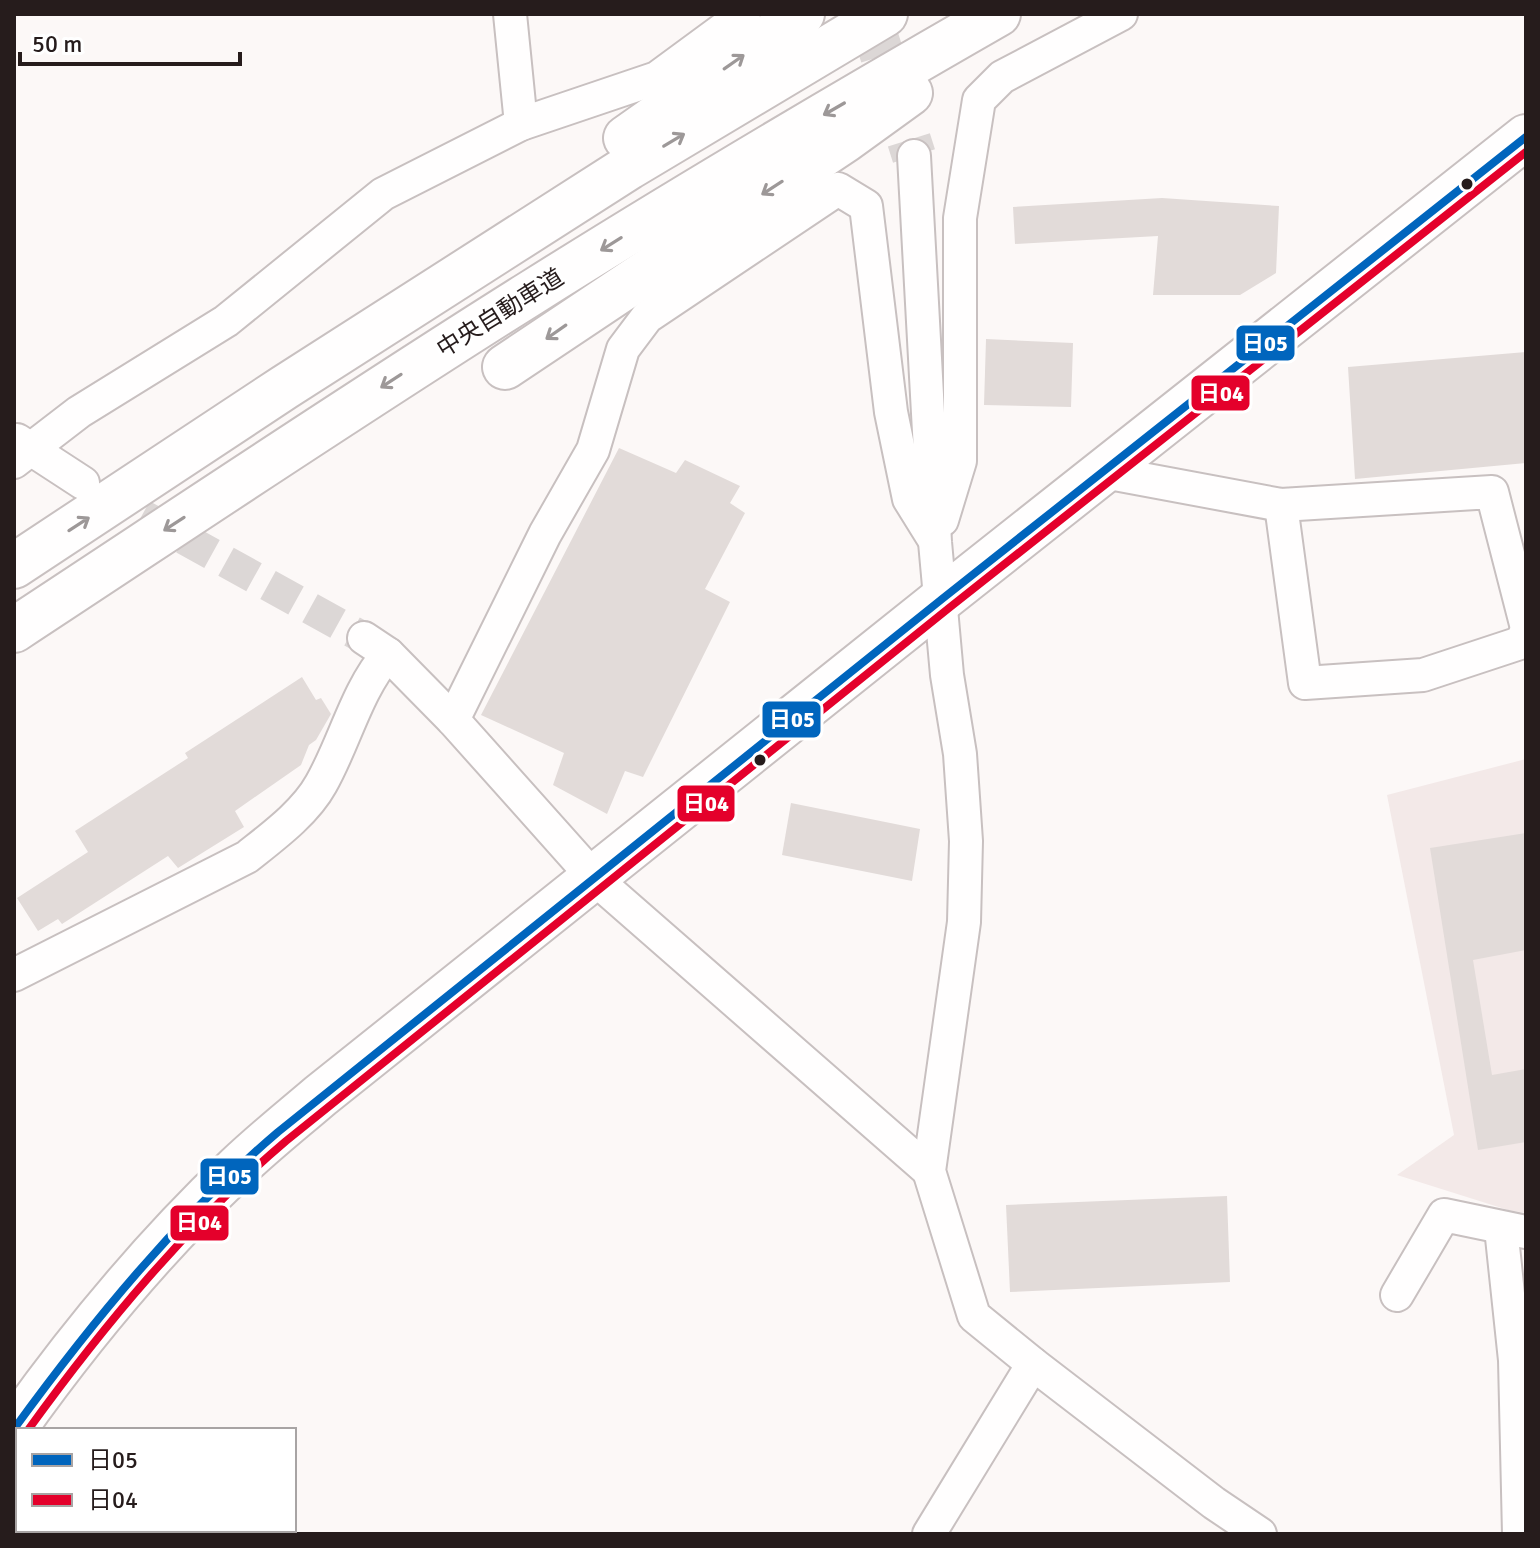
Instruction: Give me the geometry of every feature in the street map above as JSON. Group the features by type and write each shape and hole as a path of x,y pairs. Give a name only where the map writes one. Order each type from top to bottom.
{"main road":[{"path":"285,387 626,138 802,14"},
{"path":"14,566 285,387 629,167 885,14"},
{"name":"中央自動車道","path":"14,630 533,291 754,155 998,14"},
{"path":"505,367 845,140 1018,14"},
{"path":"14,1429 66,1355 167,1239 237,1167 405,1028 1526,137"}],"street":[{"path":"510,14 521,124"},
{"path":"83,483 20,450 226,321 383,194 481,147 521,124 657,78 744,14"},
{"path":"935,542 960,461 960,218 979,100 1002,77 1121,14"},
{"path":"914,156 935,542 947,675 960,754 966,855 964,922 929,1171 974,1316 1214,1503 1260,1534"},
{"path":"453,720 545,534 593,450 623,349 647,317 838,189 866,206 891,412 909,499 935,542"},
{"path":"1104,472 1281,505 1492,492 1524,636 1423,675 1305,683 1281,505"},
{"path":"14,975 247,857 275,835 320,787 371,674 376,646 453,720 595,879 929,1171"},
{"path":"1397,1295 1444,1215 1513,1230 1519,1534"},
{"path":"929,1534 1033,1364"}],"shaded area":[{"path":"1526,759 1526,1213 1397,1175 1454,1135 1387,795"}],"building":[{"path":"1162,198 1279,206 1276,273 1240,295 1153,295 1158,236 1015,244 1013,207"},
{"path":"986,339 1073,343 1071,407 984,405"},
{"path":"1526,352 1526,463 1355,479 1348,367"},
{"path":"619,448 676,473 685,460 740,486 730,503 745,513 705,589 730,602 643,777 625,771 607,814 553,785 564,753 481,715"},
{"path":"302,677 316,700 321,698 331,714 316,740 309,745 301,765 235,811 244,827 178,868 168,856 62,924 58,919 38,931 17,898 88,852 75,831 188,758 185,753"},
{"path":"791,803 920,829 912,881 782,855"},
{"path":"1526,833 1526,950 1473,960 1492,1075 1526,1069 1526,1142 1478,1150 1430,848"},
{"path":"1227,1196 1230,1282 1010,1292 1006,1205"}],"tunnel":[{"path":"869,14 914,156"},
{"path":"100,492 364,638"}],"transit line":[{"name":"日05","path":"14,1429 137,1273 205,1200 278,1132 942,599 1526,137"},
{"name":"日04","path":"29,1428 86,1352 148,1278 215,1207 286,1141 949,608 1526,152"}]}
